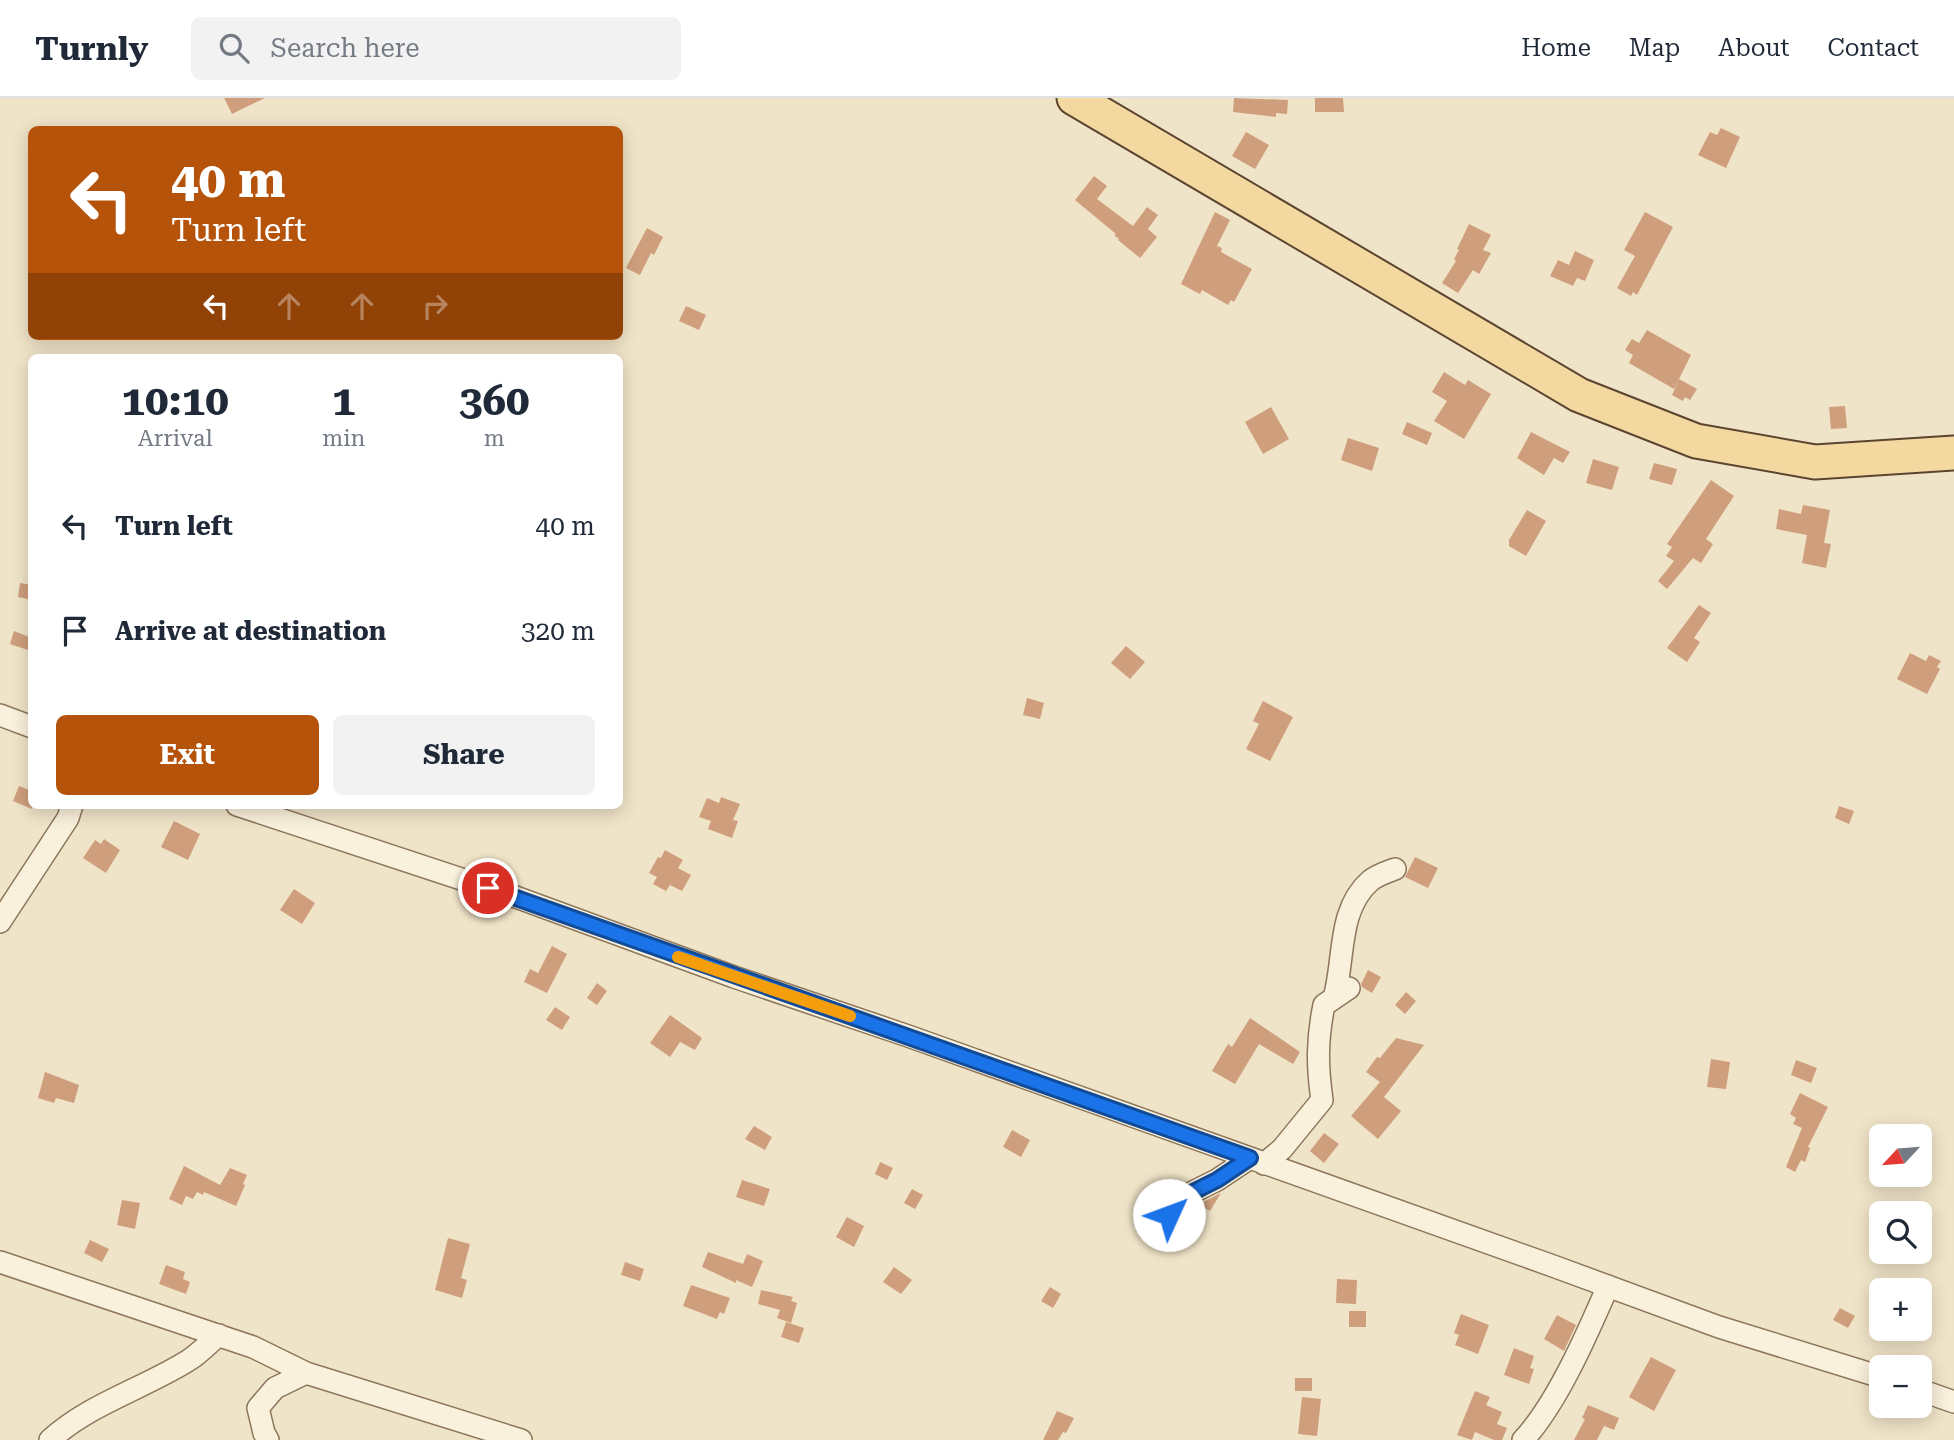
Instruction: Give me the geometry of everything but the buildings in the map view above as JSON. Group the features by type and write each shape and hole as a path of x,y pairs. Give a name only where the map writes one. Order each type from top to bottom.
{"main road":[{"path":"1074,98 1580,395 1696,441 1815,462 1954,453"}],"street":[{"path":"0,715 28,726"},
{"path":"0,922 68,818 71,809"},
{"path":"249,809 513,896 1719,1327 1869,1373"},
{"path":"1153,1216 1169,1215 1191,1193 1282,1149 1322,1100 1317,1067 1319,1029 1324,1005 1341,993 1342,938 1355,899 1371,879 1395,869"},
{"path":"0,1262 253,1347 306,1373 521,1440"},
{"path":"1523,1440 1535,1426 1563,1377 1591,1326 1608,1286"},
{"path":"50,1440 61,1430 99,1408 192,1359 219,1335"},
{"path":"268,1440 258,1408 275,1388 306,1373"},
{"path":"1932,1394 1954,1402"}],"slow traffic":[{"path":"678,957 850,1016"}],"route":[{"path":"488,888 1250,1158 1191,1193 1169,1215"}]}
